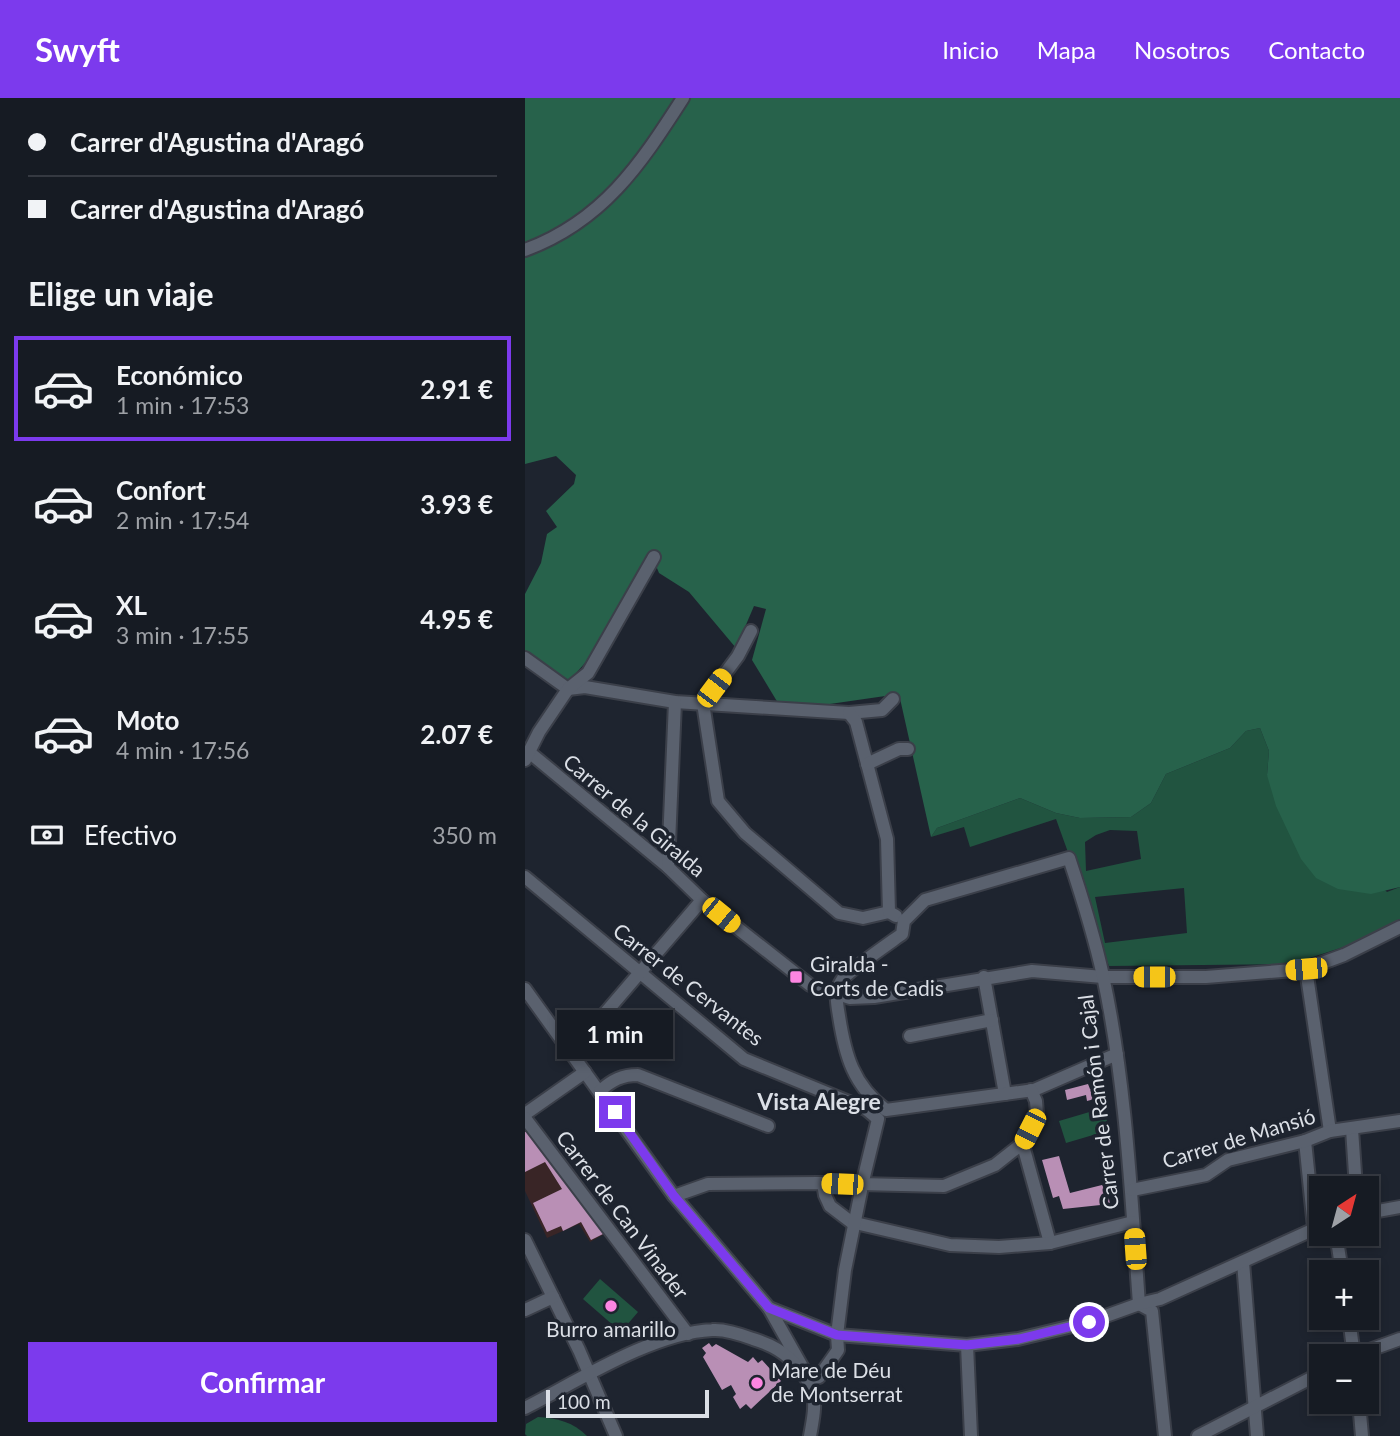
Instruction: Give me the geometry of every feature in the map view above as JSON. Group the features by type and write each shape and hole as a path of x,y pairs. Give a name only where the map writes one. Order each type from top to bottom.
{"street":[{"path":"525,250 549,241 613,194 646,157 683,98"},
{"path":"527,756 539,732 568,689 588,673 655,557"},
{"path":"751,631 738,656 703,703 718,801 745,833 839,913 863,918 888,912 904,921 902,934 843,976 836,991 844,1052 857,1078 882,1114"},
{"path":"525,658 568,689 585,687 674,702 849,713 881,710 893,699"},
{"path":"668,867 674,702"},
{"path":"849,713 856,722 887,839 888,912"},
{"path":"867,764 899,749 908,749"},
{"name":"Carrer de la Giralda","path":"527,756 668,867 702,900 810,985 836,991 850,998 874,997 1032,971 1103,977 1206,977 1306,969 1344,955 1400,927"},
{"name":"Carrer de Ramón i Cajal","path":"904,921 925,900 1069,858 1090,923 1117,1054 1132,1190 1139,1304"},
{"name":"Carrer de Cervantes","path":"525,877 744,1059 882,1114"},
{"path":"571,1054 702,900"},
{"path":"1306,969 1330,1131"},
{"path":"984,977 1005,1094"},
{"path":"525,989 674,1196 769,1308 809,1379 816,1405 810,1436"},
{"path":"910,1037 992,1020"},
{"path":"882,1114 1031,1090 1117,1054"},
{"path":"525,1116 585,1072"},
{"path":"600,1091 610,1081 638,1075 768,1126"},
{"path":"674,1196 708,1184 823,1183 861,1188 944,1186 995,1165 1023,1143 1037,1114 1036,1101 1031,1090"},
{"path":"809,1379 819,1377 838,1350 837,1335 845,1270 861,1188 882,1114"},
{"name":"Carrer de Can Vinader","path":"525,1116 688,1334"},
{"name":"Carrer de Mansió","path":"1132,1190 1206,1175 1229,1160 1330,1131 1400,1121"},
{"path":"1352,1129 1355,1176"},
{"path":"1305,1140 1310,1176"},
{"path":"1024,1149 1050,1243"},
{"path":"823,1183 830,1206 855,1223 950,1245 999,1247 1050,1243 1133,1222"},
{"path":"1379,1211 1400,1207"},
{"path":"769,1308 837,1335 967,1345 1019,1339 1077,1325 1160,1298 1309,1231"},
{"path":"525,1240 579,1350 615,1436"},
{"path":"1243,1262 1257,1436"},
{"path":"525,1310 553,1297"},
{"path":"1139,1304 1152,1311 1165,1436"},
{"path":"785,1338 801,1321"},
{"path":"525,1408 667,1339 713,1329 737,1333 784,1353 809,1379"},
{"path":"1379,1347 1400,1339"},
{"path":"967,1345 971,1436"},
{"path":"1198,1436 1309,1379"},
{"path":"1360,1414 1362,1436"}],"shaded area":[{"path":"528,1127 606,1233 590,1242 579,1224 547,1238 525,1191 525,1130"}],"green space":[{"path":"525,98 1400,98 1400,887 1371,894 1338,889 1316,878 1301,859 1276,806 1267,775 1269,751 1260,728 1246,731 1230,748 1166,774 1151,803 1131,817 1080,818 1056,813 1020,798 937,828 931,837 899,694 816,706 778,703 752,660 766,609 754,606 736,648 689,592 659,573 650,551 594,653 568,682 525,657 525,594 541,563 547,534 557,527 546,511 574,484 576,475 556,456 525,464"},
{"path":"1260,728 1269,751 1267,775 1387,892 1400,887 1400,919 1356,943 1291,964 1109,966 1056,819 970,847 964,827 931,837 937,828 1020,798 1056,813 1080,818 1131,817 1151,803 1166,774 1230,748 1246,731","holes":["1110,830 1137,831 1141,859 1086,871 1085,842","1184,888 1187,933 1105,943 1095,897"]},
{"path":"1103,1108 1110,1130 1066,1143 1059,1121"},
{"name":"Burro amarillo","path":"600,1279 638,1312 621,1332 583,1299"},
{"path":"538,1417 564,1422 587,1436 527,1436 526,1424"}],"building":[{"path":"1088,1084 1090,1089 1104,1086 1106,1096 1087,1101 1086,1095 1067,1100 1065,1090"},
{"path":"529,1130 605,1233 591,1240 581,1222 563,1231 561,1226 547,1232 533,1203 562,1189 545,1162 525,1172 525,1132"},
{"path":"1059,1156 1070,1193 1106,1184 1110,1204 1063,1209 1059,1196 1053,1198 1042,1160"},
{"path":"709,1343 712,1347 716,1344 748,1362 753,1357 758,1363 762,1360 781,1381 751,1409 746,1404 740,1409 733,1397 736,1394 731,1385 722,1390 703,1357 706,1353 702,1348"}],"place":[{"name":"Giralda - Corts de Cadis","path":"796,977"},
{"name":"Burro amarillo","path":"611,1306"},
{"name":"Mare de Déu de Montserrat","path":"757,1383"}],"district":[{"name":"Vista Alegre","path":"819,1102"}],"route":[{"path":"615,1112 674,1196 769,1308 837,1335 967,1345 1019,1339 1089,1322"}]}
